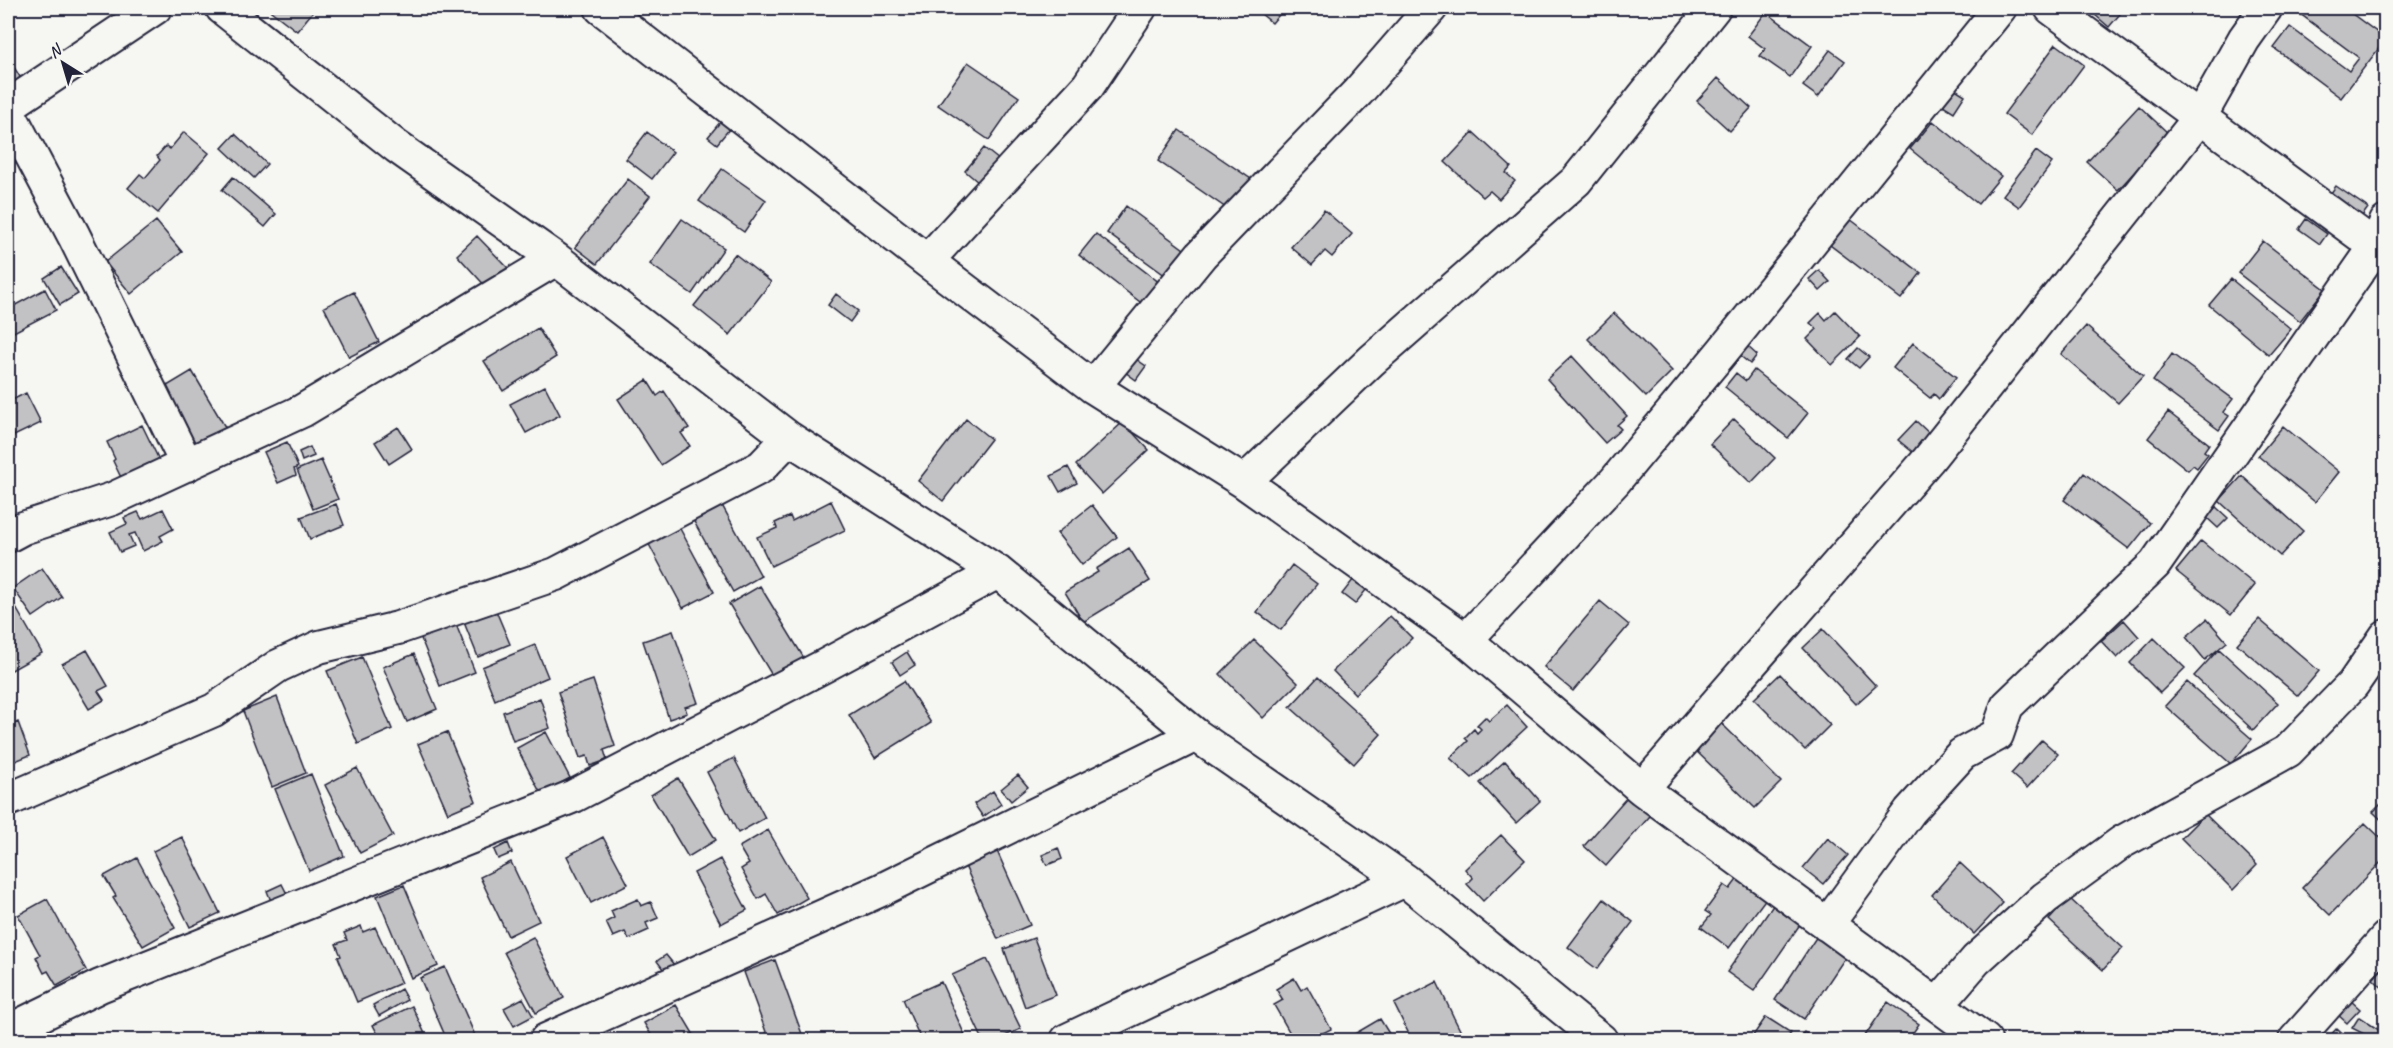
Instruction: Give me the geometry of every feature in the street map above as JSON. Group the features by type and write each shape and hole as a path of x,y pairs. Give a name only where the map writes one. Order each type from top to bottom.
{"street":[{"path":"8,106 155,8"},
{"path":"222,8 397,147 556,259 789,438 998,572 1196,735 1405,880 1597,1040"},
{"path":"602,8 934,254 1098,381 1467,640 1642,789 1985,1041"},
{"path":"934,254 1088,86 1140,8"},
{"path":"1098,381 1201,255 1358,92 1431,8"},
{"path":"1244,482 1371,361 1576,181 1714,8"},
{"path":"1467,640 1615,481 2000,8"},
{"path":"1827,925 1910,811 1962,754 1996,735 2007,706 2155,564 2382,241 2200,117 2051,8"},
{"path":"1642,789 1928,460 2200,117 2244,39 2266,8"},
{"path":"8,111 74,236 187,465"},
{"path":"8,536 23,528 112,499 303,411 556,259"},
{"path":"8,800 214,710 278,666 320,647 398,628 556,574 761,467 789,438"},
{"path":"8,1031 100,986 573,796 824,666 998,572"},
{"path":"1937,1005 1976,960 2045,898 2122,842 2288,751 2353,684 2385,636"},
{"path":"546,1041 881,890 1196,735"},
{"path":"1067,1041 1405,880"},
{"path":"2295,1041 2385,938"}],"building":[{"path":"267,8 316,8 297,31"},
{"path":"1254,8 1285,8 1272,23"},
{"path":"2087,8 2125,8 2109,27"},
{"path":"2303,8 2344,8 2386,39 2341,98 2274,48 2290,27 2349,71 2359,58 2299,13"},
{"path":"1766,12 1812,46 1790,77 1760,56 1765,49 1748,36"},
{"path":"2056,44 2084,65 2032,135 2004,114"},
{"path":"1830,50 1845,61 1818,97 1803,86"},
{"path":"8,58 24,83 8,94"},
{"path":"968,62 1019,97 989,140 938,105"},
{"path":"1718,78 1751,108 1730,131 1697,101"},
{"path":"1949,85 1965,95 1954,112 1938,102"},
{"path":"2139,106 2169,134 2118,190 2087,162"},
{"path":"721,121 730,128 717,144 708,137"},
{"path":"1933,121 2001,176 1978,204 1910,149"},
{"path":"1179,130 1251,179 1229,210 1158,161"},
{"path":"184,132 209,153 158,213 128,188 140,174 145,178 160,160 157,156 166,146 170,149"},
{"path":"647,132 673,152 652,179 626,159"},
{"path":"1473,132 1511,167 1506,173 1515,181 1499,199 1490,191 1483,197 1445,162"},
{"path":"235,134 267,164 254,178 222,148"},
{"path":"984,148 1004,164 985,188 965,171"},
{"path":"2036,151 2052,163 2019,207 2003,195"},
{"path":"722,169 766,200 744,232 699,201"},
{"path":"233,177 276,214 265,227 222,190"},
{"path":"628,179 650,196 597,264 575,247"},
{"path":"2336,186 2368,208 2360,219 2328,197"},
{"path":"1126,206 1192,255 1173,281 1107,233"},
{"path":"1324,210 1352,234 1332,257 1325,251 1312,265 1291,247"},
{"path":"682,219 724,248 692,294 650,264"},
{"path":"1850,219 1921,273 1901,299 1830,245"},
{"path":"2306,219 2327,234 2320,244 2299,229"},
{"path":"156,221 182,252 131,294 105,262"},
{"path":"1096,234 1160,283 1144,305 1079,255"},
{"path":"477,236 509,269 488,289 457,255"},
{"path":"2263,241 2325,289 2300,321 2238,273"},
{"path":"735,254 771,282 730,335 694,306"},
{"path":"61,267 78,294 60,305 44,278"},
{"path":"1819,270 1830,282 1820,291 1809,279"},
{"path":"2231,279 2291,329 2269,355 2209,305"},
{"path":"45,289 56,310 8,335 8,309"},
{"path":"354,292 379,342 349,357 324,307"},
{"path":"836,294 858,311 850,322 828,305"},
{"path":"1835,311 1860,337 1832,365 1807,339 1817,329 1810,323 1820,313 1826,320"},
{"path":"1614,313 1672,371 1646,397 1588,339"},
{"path":"2086,326 2143,376 2118,403 2061,354"},
{"path":"538,328 556,357 503,391 484,361"},
{"path":"1913,343 1956,377 1939,399 1934,394 1930,398 1893,368"},
{"path":"1746,345 1757,355 1750,364 1738,354"},
{"path":"1858,348 1869,357 1859,368 1848,359"},
{"path":"2172,354 2233,399 2223,412 2229,416 2219,430 2153,381"},
{"path":"1130,355 1146,366 1136,380 1121,369"},
{"path":"1572,356 1627,416 1617,425 1621,429 1605,443 1547,379"},
{"path":"1754,370 1808,413 1788,438 1725,387 1736,373 1746,381"},
{"path":"192,371 231,437 201,454 162,389"},
{"path":"647,380 657,396 664,391 689,428 681,433 690,446 661,465 618,399"},
{"path":"545,386 560,415 526,433 510,404"},
{"path":"26,393 41,423 14,436 8,422 8,402"},
{"path":"2168,412 2209,444 2204,451 2208,454 2197,468 2193,465 2188,470 2148,438"},
{"path":"966,419 991,439 943,501 918,481"},
{"path":"1734,419 1775,458 1751,483 1710,444"},
{"path":"1916,421 1932,436 1915,454 1898,440"},
{"path":"1123,422 1149,450 1102,494 1076,465"},
{"path":"142,425 163,468 128,492 113,461 115,459 107,442"},
{"path":"2283,426 2339,472 2315,502 2258,456"},
{"path":"398,427 412,449 389,464 375,442"},
{"path":"287,442 298,467 294,469 296,475 278,483 264,452"},
{"path":"310,447 314,456 302,461 299,452"},
{"path":"321,460 338,499 313,509 297,470"},
{"path":"1068,467 1077,483 1060,492 1051,476"},
{"path":"2084,473 2150,523 2129,549 2064,500"},
{"path":"2242,476 2303,531 2280,556 2219,501"},
{"path":"718,498 761,576 733,592 692,518"},
{"path":"831,501 845,530 771,566 757,537 777,528 775,523 790,516 792,521"},
{"path":"336,504 344,525 310,539 301,517"},
{"path":"1092,505 1117,537 1082,565 1057,533"},
{"path":"2216,507 2228,518 2218,528 2206,517"},
{"path":"163,509 173,529 160,536 163,541 143,551 135,533 129,535 134,546 120,552 110,532 127,524 124,518 138,512 142,519"},
{"path":"678,525 714,592 683,608 645,537"},
{"path":"2201,541 2255,585 2231,615 2176,571"},
{"path":"1129,548 1150,581 1083,622 1065,592 1098,572 1096,569"},
{"path":"1292,565 1317,584 1281,630 1257,612"},
{"path":"42,568 62,597 33,617 13,588"},
{"path":"1357,575 1370,585 1355,604 1342,594"},
{"path":"760,586 804,658 773,677 729,604"},
{"path":"8,594 42,653 10,671 8,667"},
{"path":"1600,601 1629,625 1573,691 1544,667"},
{"path":"494,606 510,644 478,657 463,620"},
{"path":"1390,616 1412,638 1355,694 1333,671"},
{"path":"2207,619 2227,642 2205,660 2186,637"},
{"path":"2259,619 2319,671 2298,696 2237,644"},
{"path":"2124,620 2139,637 2117,658 2101,641"},
{"path":"455,622 475,672 440,686 420,636"},
{"path":"1823,629 1876,686 1856,704 1803,648"},
{"path":"673,631 698,703 685,707 687,713 669,719 643,641"},
{"path":"2154,638 2185,668 2160,693 2130,663"},
{"path":"1254,640 1298,683 1263,718 1220,674"},
{"path":"535,645 548,677 495,700 482,667"},
{"path":"2219,649 2278,703 2253,730 2194,676"},
{"path":"87,650 108,686 98,691 104,700 89,709 62,664"},
{"path":"907,652 915,665 900,675 892,662"},
{"path":"414,654 437,709 407,722 383,667"},
{"path":"362,657 392,729 358,744 327,671"},
{"path":"1780,674 1830,725 1805,750 1754,699"},
{"path":"1318,677 1381,734 1354,764 1290,707"},
{"path":"593,680 615,746 604,750 607,760 590,766 587,756 580,758 558,692"},
{"path":"904,681 931,723 875,758 849,715"},
{"path":"2187,682 2252,739 2231,764 2165,706"},
{"path":"277,697 306,773 272,787 243,711"},
{"path":"540,698 550,728 513,741 503,712"},
{"path":"1507,705 1527,727 1472,778 1450,758 1468,741 1465,738 1474,729 1477,733 1481,729 1477,725 1485,717 1489,721"},
{"path":"18,722 30,755 8,764 8,726"},
{"path":"1720,722 1781,782 1755,808 1694,749"},
{"path":"447,732 476,801 448,813 418,744"},
{"path":"546,732 570,778 541,794 517,748"},
{"path":"2042,740 2058,754 2027,788 2011,774"},
{"path":"734,758 765,818 738,833 707,772"},
{"path":"1505,761 1540,801 1516,823 1480,783"},
{"path":"357,768 393,836 360,853 325,785"},
{"path":"311,774 344,856 309,871 275,789"},
{"path":"1018,775 1028,787 1011,801 1001,789"},
{"path":"678,778 716,840 688,857 651,795"},
{"path":"1635,788 1657,808 1606,866 1584,846"},
{"path":"993,791 1001,804 983,817 974,804"},
{"path":"2386,799 2386,824 2373,812"},
{"path":"2205,814 2257,865 2233,890 2181,838"},
{"path":"2365,823 2386,843 2386,857 2330,915 2302,888"},
{"path":"768,830 807,898 778,915 766,894 758,899 741,869 749,864 739,847"},
{"path":"1501,835 1525,860 1483,901 1467,884 1473,878 1465,869"},
{"path":"182,837 220,913 190,927 153,851"},
{"path":"603,837 628,884 591,903 567,856"},
{"path":"1828,838 1848,855 1823,884 1803,868"},
{"path":"508,843 512,853 498,859 494,850"},
{"path":"1058,848 1062,859 1047,865 1042,855"},
{"path":"997,851 1030,925 998,939 965,866"},
{"path":"137,858 175,928 143,946 113,898 116,896 104,876"},
{"path":"720,859 747,910 721,924 694,873"},
{"path":"511,862 539,921 508,936 480,877"},
{"path":"1960,863 2003,903 1974,934 1932,895"},
{"path":"1742,873 1770,893 1729,948 1701,927 1711,915 1705,911 1724,885 1730,889"},
{"path":"282,884 287,894 271,901 267,891"},
{"path":"404,885 438,966 411,978 377,896"},
{"path":"2069,898 2123,948 2103,970 2049,920"},
{"path":"47,899 86,970 57,986 48,971 44,973 36,957 40,955 18,915"},
{"path":"638,899 641,906 651,902 658,918 646,923 649,930 629,939 625,932 613,937 606,922 614,918 611,911"},
{"path":"1604,899 1633,922 1597,969 1568,947"},
{"path":"1774,904 1801,923 1754,991 1727,972"},
{"path":"361,926 363,932 375,927 401,983 357,1002 338,957 341,956 336,944 347,940 344,933"},
{"path":"1817,936 1847,955 1804,1019 1775,1000"},
{"path":"533,937 564,998 536,1013 504,952"},
{"path":"1034,938 1056,995 1025,1007 1004,949"},
{"path":"666,955 675,966 666,973 657,961"},
{"path":"987,959 1021,1029 996,1040 983,1040 952,975"},
{"path":"775,960 802,1034 784,1040 769,1040 744,972"},
{"path":"2386,965 2386,991 2373,979"},
{"path":"445,967 477,1040 447,1040 420,978"},
{"path":"1294,978 1301,990 1307,986 1331,1029 1309,1040 1294,1040 1274,1005 1283,1000 1276,989"},
{"path":"941,982 967,1040 921,1040 903,999"},
{"path":"1437,982 1465,1040 1412,1040 1394,1004"},
{"path":"401,989 407,1000 379,1016 373,1005"},
{"path":"523,998 533,1016 514,1026 504,1008"},
{"path":"2350,1000 2360,1009 2347,1023 2337,1014"},
{"path":"1888,1002 1919,1024 1908,1040 1862,1040"},
{"path":"676,1005 697,1040 654,1040 644,1023"},
{"path":"412,1006 427,1038 381,1040 373,1025"},
{"path":"1766,1017 1791,1033 1786,1040 1750,1040"},
{"path":"2359,1017 2382,1032 2376,1040 2352,1028"},
{"path":"1380,1019 1393,1040 1346,1040 1346,1039"},
{"path":"2337,1028 2350,1040 2326,1040"},
{"path":"1804,1032 1816,1040 1798,1040"}]}
